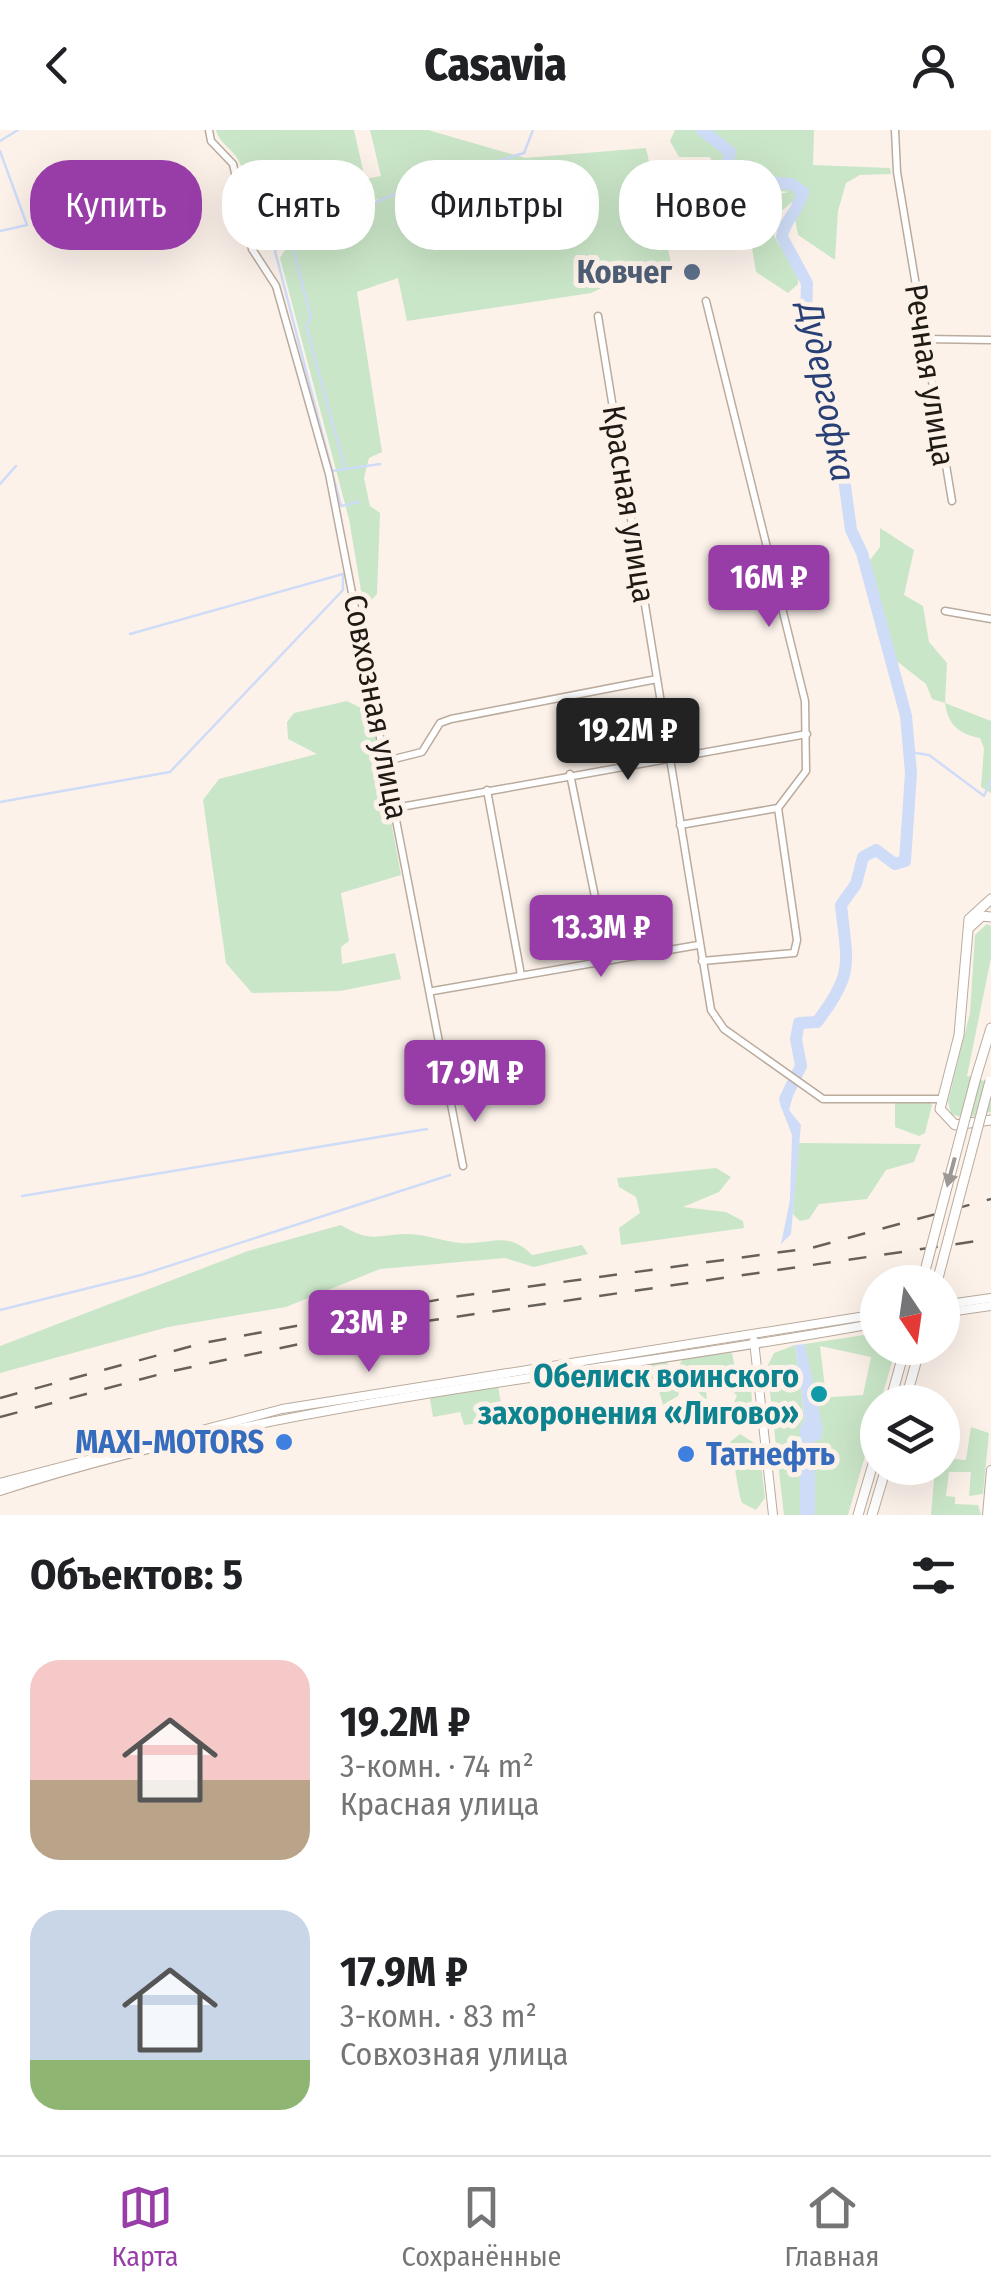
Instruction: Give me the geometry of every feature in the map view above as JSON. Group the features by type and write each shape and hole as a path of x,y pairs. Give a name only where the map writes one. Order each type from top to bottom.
{"main road":[{"path":"991,899 975,910 967,930 959,1035 940,1099 942,1116 955,1126 991,1120"},
{"path":"967,930 982,916 991,917"},
{"path":"926,1265 991,1028"},
{"path":"942,1265 991,1080"},
{"path":"960,1302 991,1298"},
{"path":"960,1310 991,1306"},
{"path":"814,1330 860,1318"},
{"path":"0,1491 152,1448 316,1410 860,1325"},
{"path":"0,1483 282,1409 754,1340"},
{"path":"754,1340 773,1515"},
{"path":"987,1515 991,1470"},
{"path":"858,1515 867,1485"},
{"path":"872,1515 881,1485"}],"street":[{"name":"Совхозная улица","path":"210,130 211,141 233,164 249,240 276,286 328,474 433,992 464,1166"},
{"name":"Речная улица","path":"895,130 897,172 952,501"},
{"path":"680,825 778,808 806,771 804,700 706,301"},
{"name":"Красная улица","path":"598,316 698,945 717,1020 805,1086 832,1100 877,1096 940,1099"},
{"path":"924,339 991,340"},
{"path":"945,611 991,619"},
{"path":"386,762 422,752 440,723 451,719 657,679"},
{"path":"394,808 806,734"},
{"path":"570,774 608,960"},
{"path":"488,790 521,975"},
{"path":"701,962 794,953 797,940 778,808"},
{"path":"433,992 698,945"}],"green space":[{"path":"216,130 354,130 361,160 238,160"},
{"path":"370,130 428,130 525,158 646,148 649,160 619,160 619,250 668,250 673,272 613,283 591,293 407,321 398,278 357,292 382,452 369,458 364,478 370,506 380,513 377,594 364,608 349,519 280,258 285,250 375,250 375,201 379,199 375,200 375,177 381,176"},
{"path":"675,130 814,130 813,165 890,168 891,174 860,175 846,183 838,211 835,260 798,235 792,202 782,210 782,193 789,192 782,191 782,160 679,157 670,141"},
{"path":"782,248 794,266 798,284 788,293 756,272 752,250"},
{"path":"880,528 914,550 904,595 923,606 929,642 947,663 945,703 932,699 926,684 894,659 867,564 880,547"},
{"path":"347,701 369,712 373,723 401,875 341,893 349,941 341,947 342,964 395,953 401,979 340,991 252,993 226,963 203,800 219,779 317,754 288,739 287,722 294,713"},
{"path":"945,703 991,721 991,793 981,787 984,748 980,738 956,727"},
{"path":"987,924 991,926 991,958 967,1076 991,1083 991,1112 964,1118 951,1114 948,1102 970,1013 975,935"},
{"path":"895,1100 929,1101 932,1105 925,1133 919,1136 895,1127"},
{"path":"798,1143 921,1144 914,1162 886,1170 867,1199 819,1204 809,1219 800,1221 793,1214"},
{"path":"716,1168 731,1177 719,1192 683,1207 726,1212 743,1221 744,1228 621,1245 619,1228 640,1213 636,1197 619,1187 617,1178"},
{"path":"341,1225 373,1237 414,1234 460,1243 507,1241 524,1247 532,1255 582,1245 588,1254 534,1267 505,1258 380,1269 286,1307 168,1327 0,1373 0,1346 248,1251"},
{"path":"860,1336 860,1355 820,1346 825,1388 814,1390 816,1398 860,1395 860,1473 848,1515 815,1515 815,1440 821,1438 805,1344"},
{"path":"795,1345 805,1420 800,1427 800,1515 784,1515 767,1367 774,1353"},
{"path":"732,1353 735,1368 750,1366 753,1421 735,1422 732,1406 737,1396 724,1382 705,1385 707,1399 703,1398 679,1366 683,1358"},
{"path":"666,1362 683,1382 678,1396 663,1405 659,1391 635,1391 631,1366"},
{"path":"869,1365 891,1365 885,1385 865,1385"},
{"path":"498,1386 504,1420 464,1425 460,1412 433,1417 430,1399 435,1395"},
{"path":"971,1427 989,1433 983,1494 969,1496 971,1472 960,1472 960,1459 966,1460"},
{"path":"740,1434 759,1446 765,1498 756,1510 742,1503 740,1497 730,1442"},
{"path":"934,1485 947,1485 946,1496 955,1497 955,1504 978,1505 981,1515 931,1515"}],"water":[{"path":"787,1082 795,1088 789,1110 801,1125 791,1234 781,1244 790,1200 792,1135 780,1104"},
{"path":"805,1344 823,1430 821,1440 815,1441 815,1515 800,1515 800,1427 805,1420 795,1345"}],"waterway":[{"path":"0,141 18,130"},
{"path":"501,160 524,153 533,130"},
{"name":"Дудергофка","path":"702,130 730,152 726,172 730,180 792,184 803,192 782,237 807,283 806,313 819,350 851,530 862,553 906,716 911,773 905,861 895,864 876,850 863,857 856,884 841,905 846,955 843,979 817,1022 799,1023 796,1039 801,1066 785,1099"},
{"path":"0,151 27,225 0,231"},
{"path":"359,502 341,506 275,251 278,245 395,194"},
{"path":"293,250 311,318 306,325 345,469"},
{"path":"332,471 380,464"},
{"path":"0,484 16,466"},
{"path":"0,802 170,772 343,590 343,574 130,634"},
{"path":"910,752 929,755 984,796 991,780"},
{"path":"22,1196 427,1129"},
{"path":"0,1310 141,1275 450,1175"}],"railway":[{"path":"0,1398 203,1343 453,1297 811,1248 991,1199"},
{"path":"0,1417 168,1372 365,1330 991,1239"}],"place":[{"name":"Ковчег","path":"692,272"},
{"name":"Обелиск воинского захоронения «Лигово»","path":"819,1394"},
{"name":"MAXI-MOTORS","path":"284,1442"},
{"name":"Татнефть","path":"686,1454"}]}
